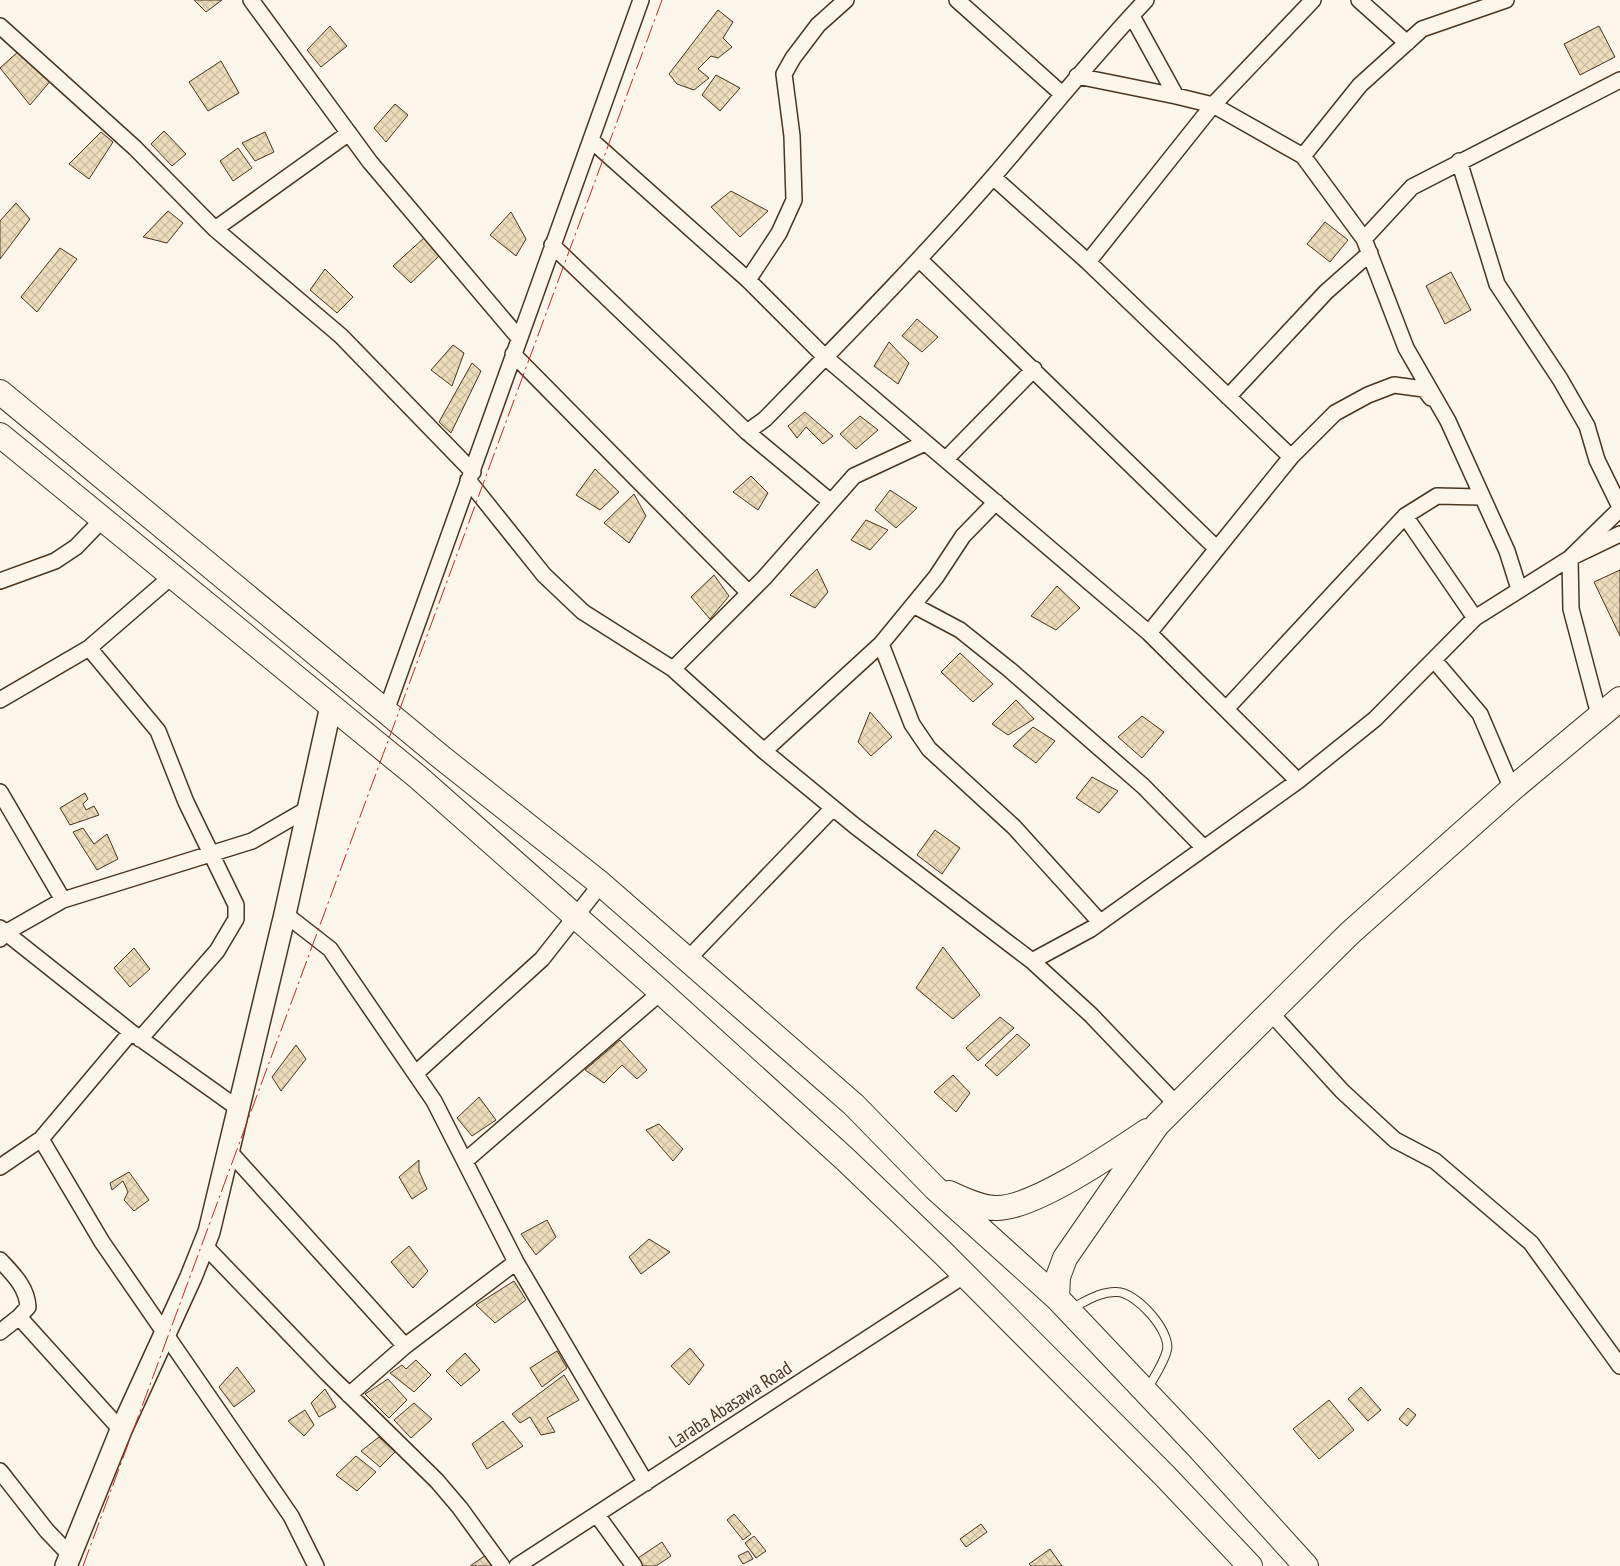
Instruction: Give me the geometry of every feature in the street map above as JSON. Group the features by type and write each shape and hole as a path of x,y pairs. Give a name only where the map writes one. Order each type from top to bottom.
{"main road":[{"path":"0,392 386,711 601,884 854,1105 935,1188 1062,1304 1306,1566"},
{"path":"0,436 171,578 419,778 661,992 845,1159 965,1275 1165,1476 1250,1566"},
{"path":"1062,1304 1058,1277 1065,1258 1157,1125 1350,932 1512,789 1620,699"},
{"path":"935,1188 993,1208 1013,1208 1086,1171 1157,1125"}],"street":[{"path":"251,0 370,162 519,338"},
{"path":"386,711 641,0"},
{"path":"748,280 779,233 794,200 792,136 784,74 793,58 818,24 846,0"},
{"path":"957,0 1062,94"},
{"path":"1088,262 1212,105 1313,0"},
{"path":"1359,0 1407,43"},
{"path":"1303,156 1360,85 1422,29 1506,0"},
{"path":"746,432 765,419 920,259 993,177 1137,6 1176,96"},
{"path":"0,26 135,148 215,230 341,336 470,476 544,575 583,612 673,669 764,751 833,808 1032,961 1091,1015 1177,1104"},
{"path":"1077,76 1212,105 1303,156 1367,246 1406,348 1448,421 1480,497 1507,551 1519,589"},
{"path":"1228,397 1367,246 1412,187 1459,161 1620,80"},
{"path":"215,230 349,133"},
{"path":"591,140 748,280 825,357 1150,633 1298,781"},
{"path":"1459,161 1497,284 1560,379 1587,426 1598,460 1620,508 1570,558 1571,609 1599,715"},
{"path":"993,177 1088,262 1291,457"},
{"path":"552,245 746,432 831,502"},
{"path":"920,259 1216,548"},
{"path":"513,354 749,593"},
{"path":"946,459 1034,369"},
{"path":"1150,633 1216,548 1263,494 1291,457 1335,413 1368,395 1394,385 1424,389 1448,421"},
{"path":"673,669 749,593 854,476 925,443"},
{"path":"1226,709 1406,516 1437,496 1480,497"},
{"path":"764,751 881,644 913,605 963,536 996,502"},
{"path":"1406,516 1475,618"},
{"path":"0,580 55,561 76,547 102,520"},
{"path":"1032,961 1100,922 1298,781 1375,719 1475,618 1570,558 1620,534"},
{"path":"0,700 89,648 171,578"},
{"path":"913,605 960,630 1010,670 1144,786 1204,848"},
{"path":"881,644 912,724 929,749 1014,828 1100,922"},
{"path":"0,1167 41,1139 136,1035 217,951 236,919 236,906 186,802 158,731 89,648"},
{"path":"1434,660 1480,714 1512,789"},
{"path":"68,1561 121,1430 166,1336 204,1245 239,1109 285,914 330,706"},
{"path":"0,792 63,900"},
{"path":"239,1109 136,1035 2,933 63,900 252,841 309,808"},
{"path":"688,959 833,808"},
{"path":"416,1073 515,986 542,959 601,884"},
{"path":"285,914 330,949 434,1101 516,1262 646,1483"},
{"path":"465,1161 661,992"},
{"path":"1270,1012 1342,1091 1395,1140 1435,1161 1531,1243 1620,1366"},
{"path":"41,1139 102,1242 291,1516 316,1566"},
{"path":"228,1151 405,1346"},
{"path":"204,1245 349,1395 437,1481 460,1508 502,1566"},
{"path":"0,1260 20,1283 27,1297 28,1307 19,1318 0,1332"},
{"path":"349,1395 405,1346 516,1262"},
{"name":"Laraba Abasawa Road","path":"517,1566 965,1275"},
{"path":"19,1318 121,1430"},
{"path":"0,1472 47,1531 68,1561"},
{"path":"597,1515 634,1566"}],"lane":[{"path":"1062,1304 1103,1293 1120,1291 1136,1300 1155,1319 1166,1333 1167,1349 1146,1392"}],"building":[{"path":"194,0 222,0 206,12"},
{"path":"718,10 733,22 723,38 732,47 718,58 711,56 698,69 709,78 694,90 677,84 669,74"},
{"path":"330,26 347,46 321,67 307,50"},
{"path":"1599,26 1615,57 1580,75 1564,44"},
{"path":"21,49 53,78 30,105 0,68"},
{"path":"221,61 239,93 208,111 189,82"},
{"path":"716,75 740,88 720,111 702,95"},
{"path":"395,104 408,115 386,142 374,128"},
{"path":"164,131 186,154 172,166 151,144"},
{"path":"101,132 113,142 89,179 69,164"},
{"path":"265,132 274,152 255,161 242,143"},
{"path":"238,148 252,168 233,181 220,161"},
{"path":"731,191 768,211 740,237 711,207"},
{"path":"16,203 30,219 0,259 0,221"},
{"path":"168,211 183,223 167,243 143,237"},
{"path":"511,212 526,239 516,256 490,235"},
{"path":"1325,222 1348,240 1330,262 1307,244"},
{"path":"424,238 441,254 411,283 393,266"},
{"path":"60,248 77,259 37,312 21,297"},
{"path":"325,269 353,297 337,313 310,290"},
{"path":"1451,272 1471,310 1445,324 1426,286"},
{"path":"917,319 938,337 922,352 902,336"},
{"path":"889,342 909,363 898,384 874,366"},
{"path":"453,345 464,353 452,386 431,370"},
{"path":"472,363 481,371 451,433 439,422"},
{"path":"805,412 833,436 823,444 806,427 797,438 788,426"},
{"path":"860,416 878,430 856,449 840,434"},
{"path":"595,469 619,492 600,510 576,495"},
{"path":"751,476 768,493 758,510 733,492"},
{"path":"890,490 917,508 896,528 875,510"},
{"path":"634,494 646,516 629,543 604,523"},
{"path":"866,520 888,530 870,550 851,540"},
{"path":"817,569 828,592 815,608 790,595"},
{"path":"1620,570 1620,636 1594,582"},
{"path":"714,575 729,596 710,619 691,597"},
{"path":"1057,586 1080,608 1056,630 1031,616"},
{"path":"960,653 993,684 973,702 941,672"},
{"path":"1016,700 1034,719 1008,735 992,724"},
{"path":"870,712 892,737 871,756 858,742"},
{"path":"1142,716 1164,732 1142,758 1118,737"},
{"path":"1033,727 1055,741 1036,763 1013,746"},
{"path":"1092,777 1118,791 1099,813 1076,798"},
{"path":"85,793 88,799 83,804 86,810 94,806 99,815 70,825 60,808"},
{"path":"83,828 94,844 107,834 118,859 97,870 73,832"},
{"path":"935,830 960,848 942,874 917,855"},
{"path":"943,947 980,995 953,1019 916,988"},
{"path":"134,948 150,969 130,987 114,968"},
{"path":"1000,1017 1014,1028 978,1061 966,1048"},
{"path":"1017,1034 1030,1045 997,1076 985,1065"},
{"path":"620,1040 647,1070 637,1079 622,1065 604,1083 585,1070"},
{"path":"296,1045 306,1059 281,1091 272,1077"},
{"path":"953,1075 970,1093 956,1112 934,1092"},
{"path":"479,1097 496,1120 472,1136 457,1118"},
{"path":"659,1124 683,1149 673,1161 646,1130"},
{"path":"419,1160 419,1171 427,1189 412,1199 399,1177"},
{"path":"129,1172 149,1200 134,1211 124,1200 128,1192 123,1181 112,1190 110,1183"},
{"path":"547,1220 556,1237 536,1255 521,1234"},
{"path":"649,1239 670,1252 641,1274 629,1257"},
{"path":"409,1246 428,1271 413,1288 391,1262"},
{"path":"514,1281 526,1300 495,1323 476,1305"},
{"path":"690,1348 704,1365 689,1385 671,1366"},
{"path":"557,1351 567,1368 542,1387 530,1368"},
{"path":"465,1353 480,1370 461,1386 446,1371"},
{"path":"416,1360 431,1375 414,1392 390,1373 402,1365 406,1369"},
{"path":"237,1367 255,1391 234,1407 219,1387"},
{"path":"564,1375 579,1400 547,1418 555,1432 541,1435 530,1417 520,1423 512,1414"},
{"path":"388,1379 407,1400 389,1418 365,1394"},
{"path":"1361,1387 1381,1410 1368,1421 1348,1399"},
{"path":"325,1389 336,1407 319,1417 311,1403"},
{"path":"1329,1400 1354,1430 1319,1459 1293,1429"},
{"path":"414,1403 432,1419 411,1438 394,1420"},
{"path":"1408,1408 1416,1415 1407,1426 1399,1419"},
{"path":"305,1410 314,1425 304,1436 288,1421"},
{"path":"503,1421 523,1446 487,1469 472,1444"},
{"path":"379,1437 395,1452 380,1467 361,1451"},
{"path":"356,1456 376,1472 357,1491 336,1475"},
{"path":"734,1514 751,1534 743,1540 727,1520"},
{"path":"981,1524 987,1532 966,1547 960,1539"},
{"path":"754,1536 766,1551 756,1558 745,1543"},
{"path":"662,1542 671,1556 656,1566 643,1566 638,1558"},
{"path":"1050,1549 1062,1566 1031,1566 1029,1564"},
{"path":"748,1551 753,1559 743,1564 738,1556"},
{"path":"486,1555 494,1566 470,1566"}],"power":[{"path":"83,1566 662,0"}]}
